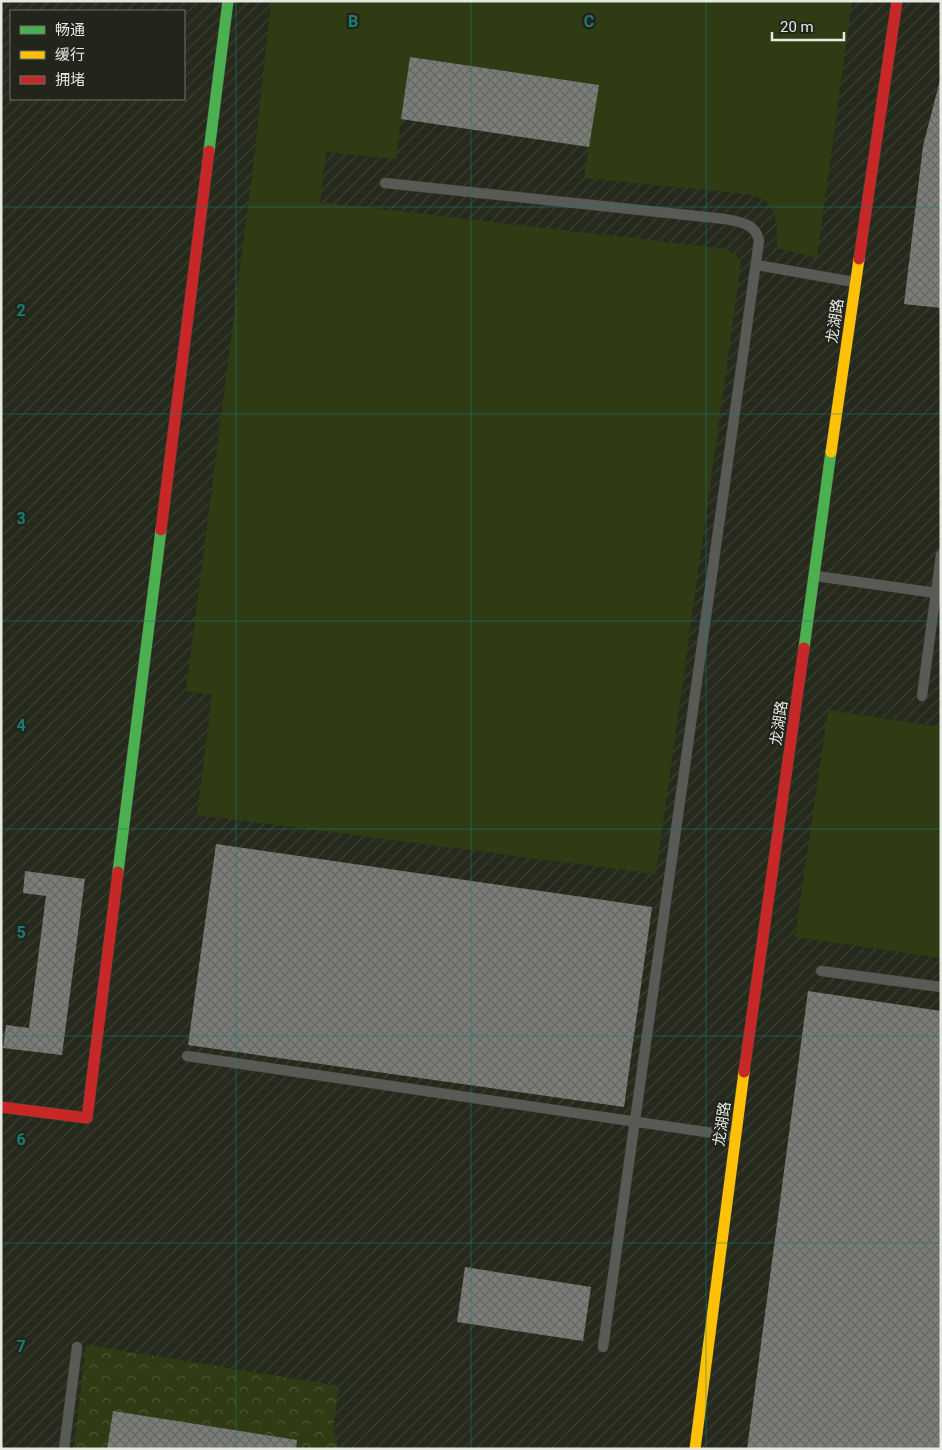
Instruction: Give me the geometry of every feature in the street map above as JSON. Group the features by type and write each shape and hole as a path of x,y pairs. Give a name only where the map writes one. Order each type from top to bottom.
{"street":[{"path":"1,1107 87,1118 228,1"},
{"name":"龙湖路","path":"695,1449 736,1136 856,282 898,1"}],"lane":[{"path":"385,183 738,221 754,229 758,235 757,265 603,1347"},
{"path":"757,265 856,282"},
{"path":"922,696 941,555"},
{"path":"815,576 936,593"},
{"path":"821,971 941,987"},
{"path":"187,1056 736,1136"},
{"path":"64,1449 77,1347"}],"shaded area":[{"path":"1,1 941,1 941,1449 1,1449"}],"green space":[{"path":"271,1 852,1 817,258 777,248 776,221 772,209 761,198 747,194 584,178 598,85 410,57 396,159 326,152 320,202 727,249 736,255 741,264 656,874 197,815 212,695 186,691 256,142"},
{"path":"828,710 941,727 941,958 795,937"},
{"path":"86,1345 339,1386 333,1428 339,1449 296,1449 113,1411 107,1449 74,1449"}],"building":[{"path":"410,57 599,85 589,147 401,119"},
{"path":"940,80 941,308 904,304 923,146"},
{"path":"216,844 652,907 624,1107 188,1045"},
{"path":"25,871 85,879 62,1055 3,1048 6,1025 29,1028 46,896 23,893"},
{"path":"808,991 941,1011 941,1449 747,1449"},
{"path":"465,1267 591,1287 583,1341 457,1322"},
{"path":"113,1411 297,1440 296,1449 107,1449"}],"traffic: fast":[{"path":"209,151 228,1"},
{"path":"804,648 831,452"},
{"path":"118,872 161,530"}],"traffic: slow":[{"path":"831,452 859,259"},
{"path":"695,1449 744,1072"}],"traffic: jam":[{"path":"859,259 897,1"},
{"path":"161,530 209,151"},
{"path":"744,1072 804,648"},
{"path":"1,1107 87,1118 118,872"}]}
